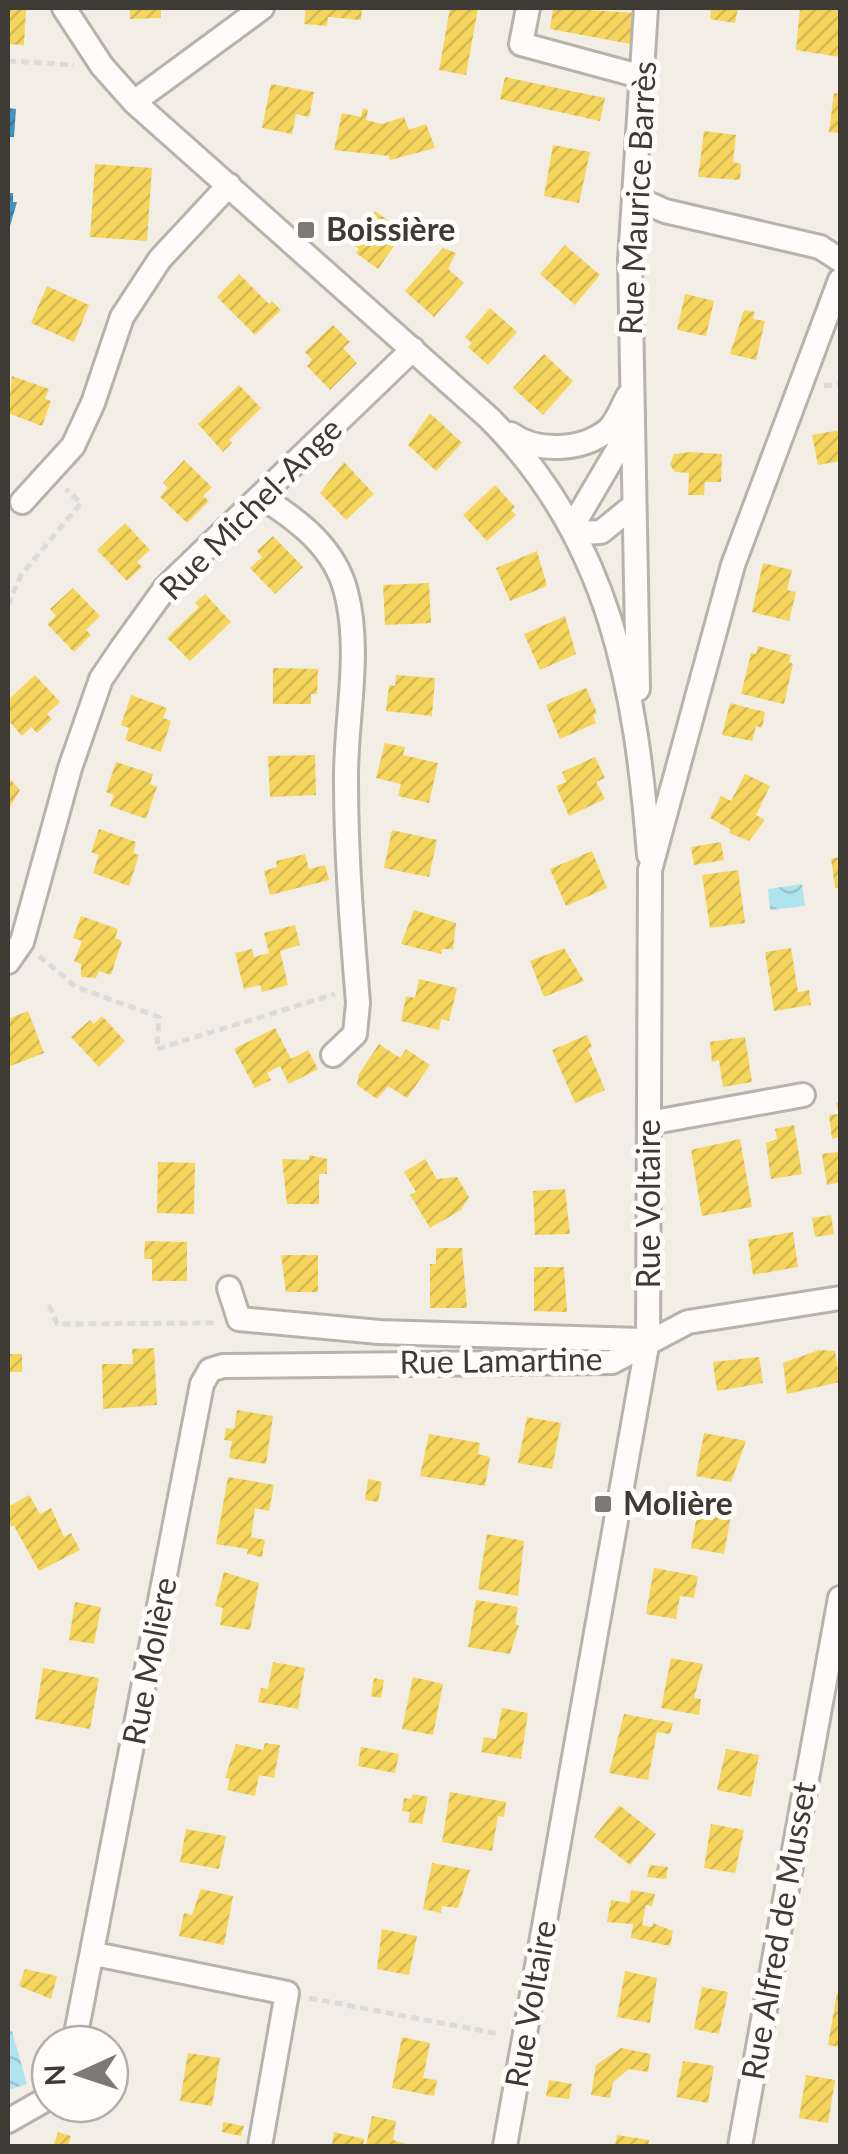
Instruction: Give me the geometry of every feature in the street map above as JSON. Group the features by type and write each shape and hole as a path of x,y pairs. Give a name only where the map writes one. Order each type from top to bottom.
{"street":[{"path":"64,8 102,66 134,102 528,456 574,530 596,579 640,738 650,870"},
{"path":"134,102 262,8"},
{"path":"528,8 521,44 643,78"},
{"name":"Rue Maurice Barrès","path":"640,738 630,428 630,260 646,8"},
{"path":"22,502 73,446 122,317 160,260 229,184"},
{"path":"634,197 666,211 820,246 840,260"},
{"name":"Rue Voltaire","path":"505,2146 648,1340 650,870 732,565 840,280"},
{"name":"Rue Michel-Ange","path":"8,962 22,942 70,768 101,679 166,587 413,349"},
{"path":"489,418 532,445 558,447 589,441 610,428 632,389"},
{"name":"Rue Maurice Barrès","path":"574,530 630,428"},
{"path":"262,498 296,519 327,550 346,590 353,645 346,780 357,987 355,1034 334,1054"},
{"path":"574,530 601,532 633,506"},
{"path":"649,1123 803,1095"},
{"path":"229,1288 239,1319 379,1332 548,1336 611,1342 648,1340"},
{"name":"Rue Lamartine","path":"210,1370 223,1366 612,1362 688,1322 840,1298"},
{"path":"547,1362 548,1336"},
{"name":"Rue Molière","path":"79,2024 202,1384 210,1370"},
{"name":"Rue Alfred de Musset","path":"740,2146 840,1598"},
{"path":"95,1954 287,1993 260,2146"},
{"path":"8,2121 30,2108"}],"path":[{"path":"8,61 102,66"},
{"path":"8,605 21,575 81,503 48,474"},
{"path":"22,942 76,987 159,1017 157,1049 357,987"},
{"path":"49,1305 57,1324 213,1324 239,1319"},
{"path":"287,1993 524,2038"}],"water":[{"path":"802,884 805,906 770,910 768,889"},
{"path":"12,2031 27,2084 8,2090 8,2032"}],"building: Homes":[{"path":"8,8 26,9 24,45 8,44"},
{"path":"130,8 161,8 161,18 130,19"},
{"path":"306,8 362,8 361,20 328,17 327,26 304,24"},
{"path":"450,8 478,8 466,75 439,70"},
{"path":"553,8 638,13 636,45 550,29"},
{"path":"711,8 738,8 735,23 710,19"},
{"path":"800,8 840,8 840,57 796,50"},
{"path":"505,77 605,98 600,121 500,99"},
{"path":"271,84 314,92 309,117 296,114 292,134 262,128"},
{"path":"834,93 840,94 840,133 829,132"},
{"path":"363,108 368,110 366,120 382,124 404,117 409,130 426,124 435,148 390,160 389,156 334,150 342,113 361,117"},
{"path":"704,131 736,135 733,162 741,164 740,180 698,177"},
{"path":"553,145 590,152 579,203 544,196"},
{"path":"95,164 152,168 147,241 90,237"},
{"path":"375,211 404,232 378,269 356,253 359,249 351,244"},
{"path":"565,245 600,275 575,305 540,274"},
{"path":"443,248 456,253 448,269 464,283 434,317 405,291"},
{"path":"239,274 269,304 272,301 281,310 255,335 217,297"},
{"path":"47,286 89,305 74,342 31,323"},
{"path":"685,294 714,301 706,336 677,330"},
{"path":"490,308 517,332 488,365 468,347 472,343 465,337"},
{"path":"744,310 755,312 753,319 765,321 756,360 730,354"},
{"path":"333,325 350,342 343,348 357,363 330,390 307,366 312,360 305,352"},
{"path":"544,354 573,381 543,415 513,388"},
{"path":"12,376 49,389 45,399 51,401 42,426 8,413"},
{"path":"239,385 261,408 229,440 232,443 223,452 198,424"},
{"path":"430,413 462,443 436,471 408,445"},
{"path":"840,430 840,461 818,465 812,435"},
{"path":"674,454 722,454 721,482 705,482 704,495 688,495 689,473 675,472 670,465"},
{"path":"184,460 212,487 203,496 209,501 187,523 160,497 168,488 163,483"},
{"path":"344,462 374,494 346,520 320,493"},
{"path":"495,485 515,507 511,510 516,515 487,541 463,515"},
{"path":"125,523 150,550 137,562 142,567 127,581 97,550"},
{"path":"273,536 303,567 275,594 250,568 262,557 257,551"},
{"path":"537,551 547,586 510,601 496,568"},
{"path":"763,563 792,570 787,590 796,592 789,621 752,612"},
{"path":"429,583 431,623 385,625 383,585"},
{"path":"73,588 100,616 86,630 91,635 74,652 47,624 56,616 50,609"},
{"path":"205,594 231,622 190,661 167,638 199,607 195,603"},
{"path":"565,616 576,654 540,670 524,634"},
{"path":"758,646 791,655 789,662 793,664 784,704 741,694 751,653 756,654"},
{"path":"273,668 318,669 317,694 311,694 311,704 273,704"},
{"path":"35,675 60,702 47,714 52,719 37,733 31,727 22,736 8,720 8,700"},
{"path":"396,675 435,678 432,716 386,711 389,685 395,686"},
{"path":"586,688 597,713 593,715 596,723 560,739 546,705"},
{"path":"131,695 167,708 163,718 171,721 161,752 125,740 129,728 121,725"},
{"path":"730,703 765,712 762,728 756,726 752,741 722,735"},
{"path":"385,743 405,747 403,755 438,763 429,803 398,796 401,784 376,778"},
{"path":"315,755 316,795 270,797 268,756"},
{"path":"595,757 605,778 596,782 605,799 569,816 556,786 566,782 562,772"},
{"path":"116,762 153,774 150,784 157,787 146,819 110,806 114,795 106,792"},
{"path":"745,774 770,786 756,815 765,820 749,841 729,833 731,830 710,818 721,796 731,801"},
{"path":"8,777 20,790 8,810"},
{"path":"99,829 136,842 133,853 139,855 129,886 93,873 99,855 91,852"},
{"path":"392,830 437,840 429,877 384,868"},
{"path":"721,842 724,860 694,865 691,847"},
{"path":"592,851 607,888 566,906 550,869"},
{"path":"305,854 309,869 325,865 329,880 270,895 264,871 277,867 276,861"},
{"path":"840,857 840,887 835,888 831,859"},
{"path":"738,870 745,923 710,928 702,875"},
{"path":"414,910 456,923 453,949 442,949 441,954 401,944"},
{"path":"81,916 118,929 115,938 122,941 111,975 99,971 96,978 81,977 81,964 74,961 82,941 73,938"},
{"path":"295,925 300,945 280,951 288,985 262,992 260,985 244,989 235,953 252,949 254,957 269,953 264,933"},
{"path":"564,948 584,981 544,997 530,961"},
{"path":"791,948 798,992 809,990 811,1005 774,1011 765,952"},
{"path":"419,979 457,988 449,1021 441,1019 439,1030 401,1021 406,996 415,998"},
{"path":"28,1011 44,1053 8,1067 8,1019"},
{"path":"102,1016 125,1041 99,1067 71,1037 90,1020 94,1024"},
{"path":"275,1028 291,1059 308,1050 318,1069 289,1084 280,1066 267,1073 271,1080 255,1088 234,1049"},
{"path":"587,1035 592,1047 588,1049 605,1090 575,1103 552,1050"},
{"path":"745,1037 752,1082 723,1087 719,1060 712,1062 710,1042"},
{"path":"379,1044 400,1058 406,1049 430,1065 407,1098 388,1086 377,1099 357,1085 359,1074"},
{"path":"840,1102 840,1137 832,1139 829,1115 839,1114 836,1103"},
{"path":"794,1125 802,1174 771,1179 766,1143 777,1139 775,1129"},
{"path":"740,1139 752,1207 702,1216 691,1150"},
{"path":"840,1152 840,1182 827,1185 822,1154"},
{"path":"309,1155 327,1159 327,1174 319,1174 319,1204 287,1204 282,1159 309,1160"},
{"path":"425,1159 437,1179 457,1177 469,1197 461,1210 430,1228 410,1195 416,1192 404,1172"},
{"path":"158,1162 195,1163 194,1214 157,1213"},
{"path":"565,1189 570,1234 535,1235 533,1191"},
{"path":"831,1215 834,1234 815,1237 812,1218"},
{"path":"793,1232 798,1267 753,1275 748,1240"},
{"path":"145,1241 187,1242 187,1281 152,1281 152,1259 144,1259"},
{"path":"436,1248 462,1248 467,1308 430,1308 430,1264 436,1264"},
{"path":"281,1255 318,1255 318,1292 286,1292"},
{"path":"534,1267 564,1267 567,1312 534,1311"},
{"path":"154,1348 157,1405 103,1409 102,1364 133,1364 132,1349"},
{"path":"819,1350 835,1351 840,1382 787,1394 783,1363"},
{"path":"8,1354 22,1354 22,1372 8,1372"},
{"path":"759,1357 763,1383 717,1391 713,1362"},
{"path":"237,1410 273,1416 266,1464 229,1458 232,1441 224,1440 226,1428 234,1429"},
{"path":"527,1417 561,1423 552,1469 518,1463"},
{"path":"704,1433 746,1441 731,1482 696,1476"},
{"path":"429,1434 480,1443 478,1454 490,1457 485,1486 420,1476"},
{"path":"228,1477 274,1485 269,1511 255,1508 251,1537 265,1540 262,1557 247,1554 248,1549 216,1544"},
{"path":"368,1479 382,1482 378,1502 365,1500"},
{"path":"29,1495 40,1514 51,1508 64,1537 71,1533 80,1550 39,1571 14,1526 8,1526 8,1507"},
{"path":"699,1504 732,1510 724,1554 691,1548"},
{"path":"487,1534 524,1541 518,1596 478,1589"},
{"path":"654,1568 698,1576 694,1598 680,1596 676,1619 646,1614"},
{"path":"224,1572 259,1583 250,1630 220,1625 223,1608 215,1606"},
{"path":"476,1600 518,1607 515,1624 519,1625 510,1654 468,1647"},
{"path":"75,1602 101,1607 94,1644 69,1640"},
{"path":"671,1658 703,1664 694,1698 701,1699 699,1715 661,1708"},
{"path":"273,1662 305,1668 298,1709 258,1702 261,1688 268,1689"},
{"path":"43,1668 99,1678 90,1729 35,1719"},
{"path":"413,1677 443,1684 433,1735 402,1729"},
{"path":"374,1678 384,1680 381,1698 371,1696"},
{"path":"502,1708 528,1713 521,1759 481,1752 484,1737 496,1739"},
{"path":"624,1714 673,1723 670,1734 657,1732 648,1780 609,1773"},
{"path":"265,1743 280,1745 274,1778 259,1775 255,1796 227,1790 230,1779 225,1778 236,1744 263,1750"},
{"path":"361,1747 399,1754 395,1773 358,1766"},
{"path":"726,1749 759,1755 751,1797 717,1790"},
{"path":"450,1792 506,1802 504,1817 498,1816 492,1851 442,1842"},
{"path":"413,1794 428,1797 422,1824 408,1822 410,1812 402,1811 404,1798 411,1799"},
{"path":"619,1805 656,1834 630,1865 594,1837"},
{"path":"711,1824 744,1830 735,1873 704,1868"},
{"path":"186,1829 226,1836 219,1869 180,1862"},
{"path":"432,1863 470,1870 458,1908 442,1906 441,1913 423,1909"},
{"path":"650,1865 668,1867 666,1879 647,1877"},
{"path":"201,1889 233,1896 224,1945 179,1936 184,1913 192,1915"},
{"path":"631,1890 655,1894 652,1906 646,1905 642,1925 652,1927 653,1923 673,1931 670,1946 631,1938 633,1924 607,1922 611,1900 629,1903"},
{"path":"382,1929 417,1936 409,1975 377,1969"},
{"path":"25,1969 57,1976 51,1999 19,1986"},
{"path":"625,1971 657,1978 650,2023 617,2017"},
{"path":"702,1987 728,1992 719,2034 694,2029"},
{"path":"837,1993 840,1994 840,2047 828,2045"},
{"path":"402,2037 430,2043 423,2078 437,2080 434,2096 392,2088"},
{"path":"621,2048 651,2054 648,2072 629,2069 613,2082 610,2098 591,2095 596,2065"},
{"path":"188,2053 220,2058 212,2106 180,2101"},
{"path":"683,2061 714,2066 708,2103 676,2097"},
{"path":"806,2075 835,2080 828,2123 799,2118"},
{"path":"549,2080 572,2084 569,2099 546,2096"},
{"path":"372,2116 396,2121 393,2140 413,2146 366,2146"},
{"path":"223,2122 244,2126 241,2136 222,2132"},
{"path":"58,2132 71,2136 68,2146 53,2146"},
{"path":"334,2132 364,2139 363,2146 332,2146"},
{"path":"617,2135 649,2140 648,2146 615,2145"}],"building: Schools":[{"path":"8,108 16,109 14,137 8,137"},
{"path":"8,193 13,193 13,202 17,202 10,226"}],"place":[{"name":"Boissière","path":"306,230"},
{"name":"Molière","path":"603,1504"}]}
